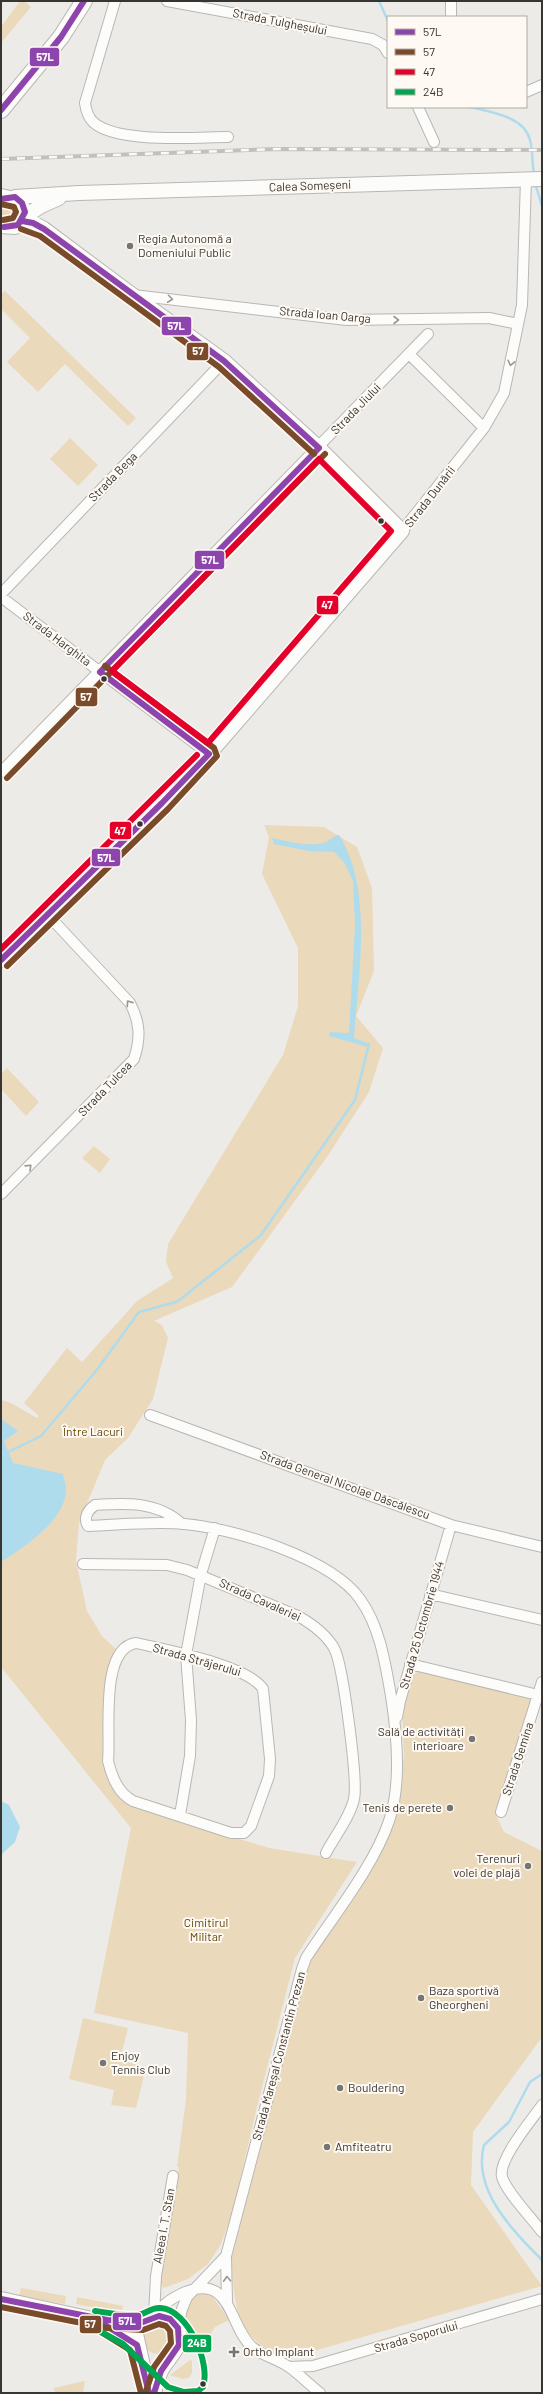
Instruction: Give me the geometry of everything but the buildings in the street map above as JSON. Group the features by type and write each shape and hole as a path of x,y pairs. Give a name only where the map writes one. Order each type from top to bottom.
{"main road":[{"path":"1,110 61,37 84,1"}],"street":[{"path":"115,1 85,103 86,110 93,122 114,133 130,136 228,136"},
{"name":"Strada Tulgheșului","path":"167,1 372,39 383,45 387,52"},
{"path":"451,1 452,16"},
{"path":"527,92 542,85"},
{"path":"418,108 434,142"},
{"name":"Calea Someșeni","path":"6,197 79,193 532,179"},
{"name":"Strada Dunării","path":"1,960 162,804 209,754 402,531 484,428 504,393 522,305 532,179"},
{"name":"Calea Someșeni","path":"4,229 23,219 47,202 79,193"},
{"path":"6,197 22,203 23,219 44,228 131,294 224,361 319,448 402,531"},
{"name":"Strada Ioan Oarga","path":"131,294 347,320 489,318 518,324"},
{"name":"Strada Jiului","path":"1,772 319,448 428,334"},
{"path":"409,354 484,428"},
{"name":"Strada Bega","path":"1,596 224,361"},
{"name":"Strada Harghita","path":"1,596 209,754"},
{"name":"Strada Tulcea","path":"1,1194 134,1059 139,1040 138,1021 130,1003 48,915"},
{"name":"Strada General Nicolae Dăscălescu","path":"150,1415 451,1525 542,1547"},
{"name":"Strada Mareșal Constantin Prezan","path":"178,2328 182,2309 192,2291 226,2256 302,1969 306,1958 373,1856 393,1809 396,1767 396,1726 388,1679 376,1627 360,1599 343,1580 316,1565 266,1543 215,1528 182,1524 88,1526 86,1518 87,1513 95,1505 136,1503 173,1515 182,1524"},
{"name":"Strada 25 Octombrie 1944","path":"396,1726 400,1701 410,1664 451,1525"},
{"path":"180,1815 190,1756 191,1720 186,1655 201,1574 215,1528"},
{"name":"Strada Cavaleriei","path":"83,1564 167,1565 201,1574 298,1616 323,1634 338,1656 348,1717 355,1789 349,1810 326,1853"},
{"path":"430,1594 542,1620"},
{"name":"Strada Străjerului","path":"136,1643 186,1655 235,1670 258,1681 266,1700 270,1776 251,1826 244,1833 231,1833 180,1815 133,1801 124,1796 111,1774 108,1761 110,1674 119,1652 130,1644 136,1643"},
{"path":"410,1664 538,1695"},
{"name":"Strada Gemina","path":"501,1812 542,1682"},
{"path":"541,2107 506,2159 502,2171 505,2184 542,2232"},
{"name":"Aleea I. T. Stan","path":"150,2319 173,2176"},
{"path":"226,2256 227,2302 238,2325 251,2346 265,2356 289,2367 320,2393"},
{"path":"192,2291 212,2290 227,2302"},
{"name":"Strada Mareșal Constantin Prezan","path":"150,2319 167,2302 192,2291"},
{"path":"1,2299 94,2319 170,2319 178,2328 179,2345 169,2358 162,2371 154,2393"},
{"name":"Strada Soporului","path":"289,2367 313,2366 542,2299"},
{"path":"94,2319 138,2348 145,2356 153,2360 169,2358"},
{"path":"148,2393 136,2334 150,2319"}],"green space":[{"path":"20,1 24,1 31,7 1,43 1,27"},
{"path":"1,202 17,202 19,221 1,222"},
{"path":"5,291 136,418 128,426 65,364 38,392 7,362 30,338 1,309 1,294"},
{"path":"70,438 98,465 78,486 50,459"},
{"path":"264,825 324,827 357,847 372,888 374,971 356,1016 383,1048 369,1092 327,1157 232,1287 154,1321 162,1325 168,1338 153,1399 128,1438 105,1460 79,1523 76,1561 87,1611 102,1636 119,1652 110,1675 108,1761 136,1807 269,1848 357,1862 295,1958 257,2107 232,2214 221,2244 208,2264 188,2279 164,2288 159,2283 179,2167 177,2167 186,2099 188,2033 94,2013 131,1828 1,1667 1,1400 11,1403 37,1418 39,1416 24,1403 67,1348 82,1362 137,1301 173,1278 166,1262 168,1244 283,1055 298,1006 298,948 262,874 269,837"},
{"path":"7,1068 39,1102 26,1116 1,1089 1,1074"},
{"path":"94,1146 110,1159 100,1173 82,1158"},
{"name":"Baza sportivă Gheorgheni","path":"419,1671 532,1699 495,1813 504,1832 542,1851 542,2037 473,2132 471,2185 542,2286 289,2358 271,2351 248,2333 237,2309 231,2261 310,1959 378,1860 396,1810 404,1756 402,1711 411,1676"},
{"name":"Enjoy Tennis Club","path":"83,2018 128,2028 120,2060 146,2067 136,2108 111,2105 114,2090 69,2079"},
{"path":"21,2288 66,2296 65,2304 19,2296"},
{"path":"204,2293 212,2296 229,2320 215,2327 201,2350 186,2317 184,2307 192,2297"},
{"path":"77,2297 123,2306 121,2313 76,2304"},
{"path":"158,2322 169,2327 174,2338 169,2349 158,2354 147,2349 142,2338 147,2327"},
{"path":"190,2360 192,2361 192,2373 189,2378 182,2379 170,2375"},
{"path":"85,2381 83,2393 56,2393 53,2388"}],"water":[{"path":"339,835 350,857 357,881 360,907 360,961 354,1038 369,1044 368,1047 329,1036 330,1032 349,1033 355,925 353,881 344,862 334,852 309,851 274,844 272,838 298,843 317,844"},
{"path":"1,1419 18,1431 4,1441 13,1463 63,1474 66,1490 64,1501 59,1512 42,1532 21,1549 1,1562"},
{"path":"1,1801 9,1805 20,1827 15,1842 1,1855"}],"waterway":[{"path":"379,1 387,19"},
{"path":"474,108 505,116 521,125 527,132 530,140 534,175"},
{"path":"535,183 542,206"},
{"path":"8,1452 41,1436 96,1371 139,1312 176,1302 261,1235 355,1100 369,1044"},
{"path":"542,2074 530,2082 509,2122 484,2145 482,2162 484,2178 489,2194 508,2223 542,2260"}],"railway":[{"path":"1,159 277,149 542,150"}],"transit line":[{"name":"57L","path":"1,110 61,37 84,1"},
{"name":"57L","path":"1,199 15,197 22,203 25,212 18,225 4,227"},
{"name":"57","path":"1,204 14,207 16,212 13,218 3,220"},
{"name":"57L","path":"22,221 33,223 44,229 224,361 319,448"},
{"name":"57","path":"21,229 40,236 219,367 314,454"},
{"name":"57L","path":"100,672 319,448"},
{"name":"57","path":"7,778 325,454"},
{"name":"47","path":"319,459 391,531 208,743 112,671 319,459"},
{"name":"57","path":"7,966 168,809 217,756 214,748 105,666"},
{"name":"57L","path":"100,672 209,754"},
{"name":"57L","path":"1,960 162,803 209,754"},
{"name":"47","path":"1,949 197,755"},
{"name":"57L","path":"1,2299 107,2320 143,2322 159,2316 170,2319 178,2328 179,2345 161,2371 154,2393"},
{"name":"57","path":"1,2307 107,2328 143,2330 159,2324 166,2326 170,2331 171,2343 154,2367 146,2391"},
{"name":"24B","path":"92,2327 123,2344 168,2387 184,2392 198,2391 203,2387 205,2377 204,2365 195,2339 180,2318 171,2311 157,2308 138,2315 95,2311"},
{"name":"57L","path":"97,2320 137,2345 149,2393"},
{"name":"57","path":"93,2327 130,2350 141,2393"}],"place":[{"name":"Regia Autonomă a Domeniului Public","path":"130,246"},
{"name":"Sală de activități interioare","path":"472,1739"},
{"name":"Tenis de perete","path":"450,1808"},
{"name":"Terenuri volei de plajă","path":"528,1866"},
{"name":"Baza sportivă Gheorgheni","path":"421,1998"},
{"name":"Enjoy Tennis Club","path":"103,2063"},
{"name":"Bouldering","path":"340,2088"},
{"name":"Amfiteatru","path":"327,2147"},
{"name":"Ortho Implant","path":"234,2352"}],"park label":[{"name":"Între Lacuri","path":"93,1432"},
{"name":"Cimitirul Militar","path":"206,1930"}]}
